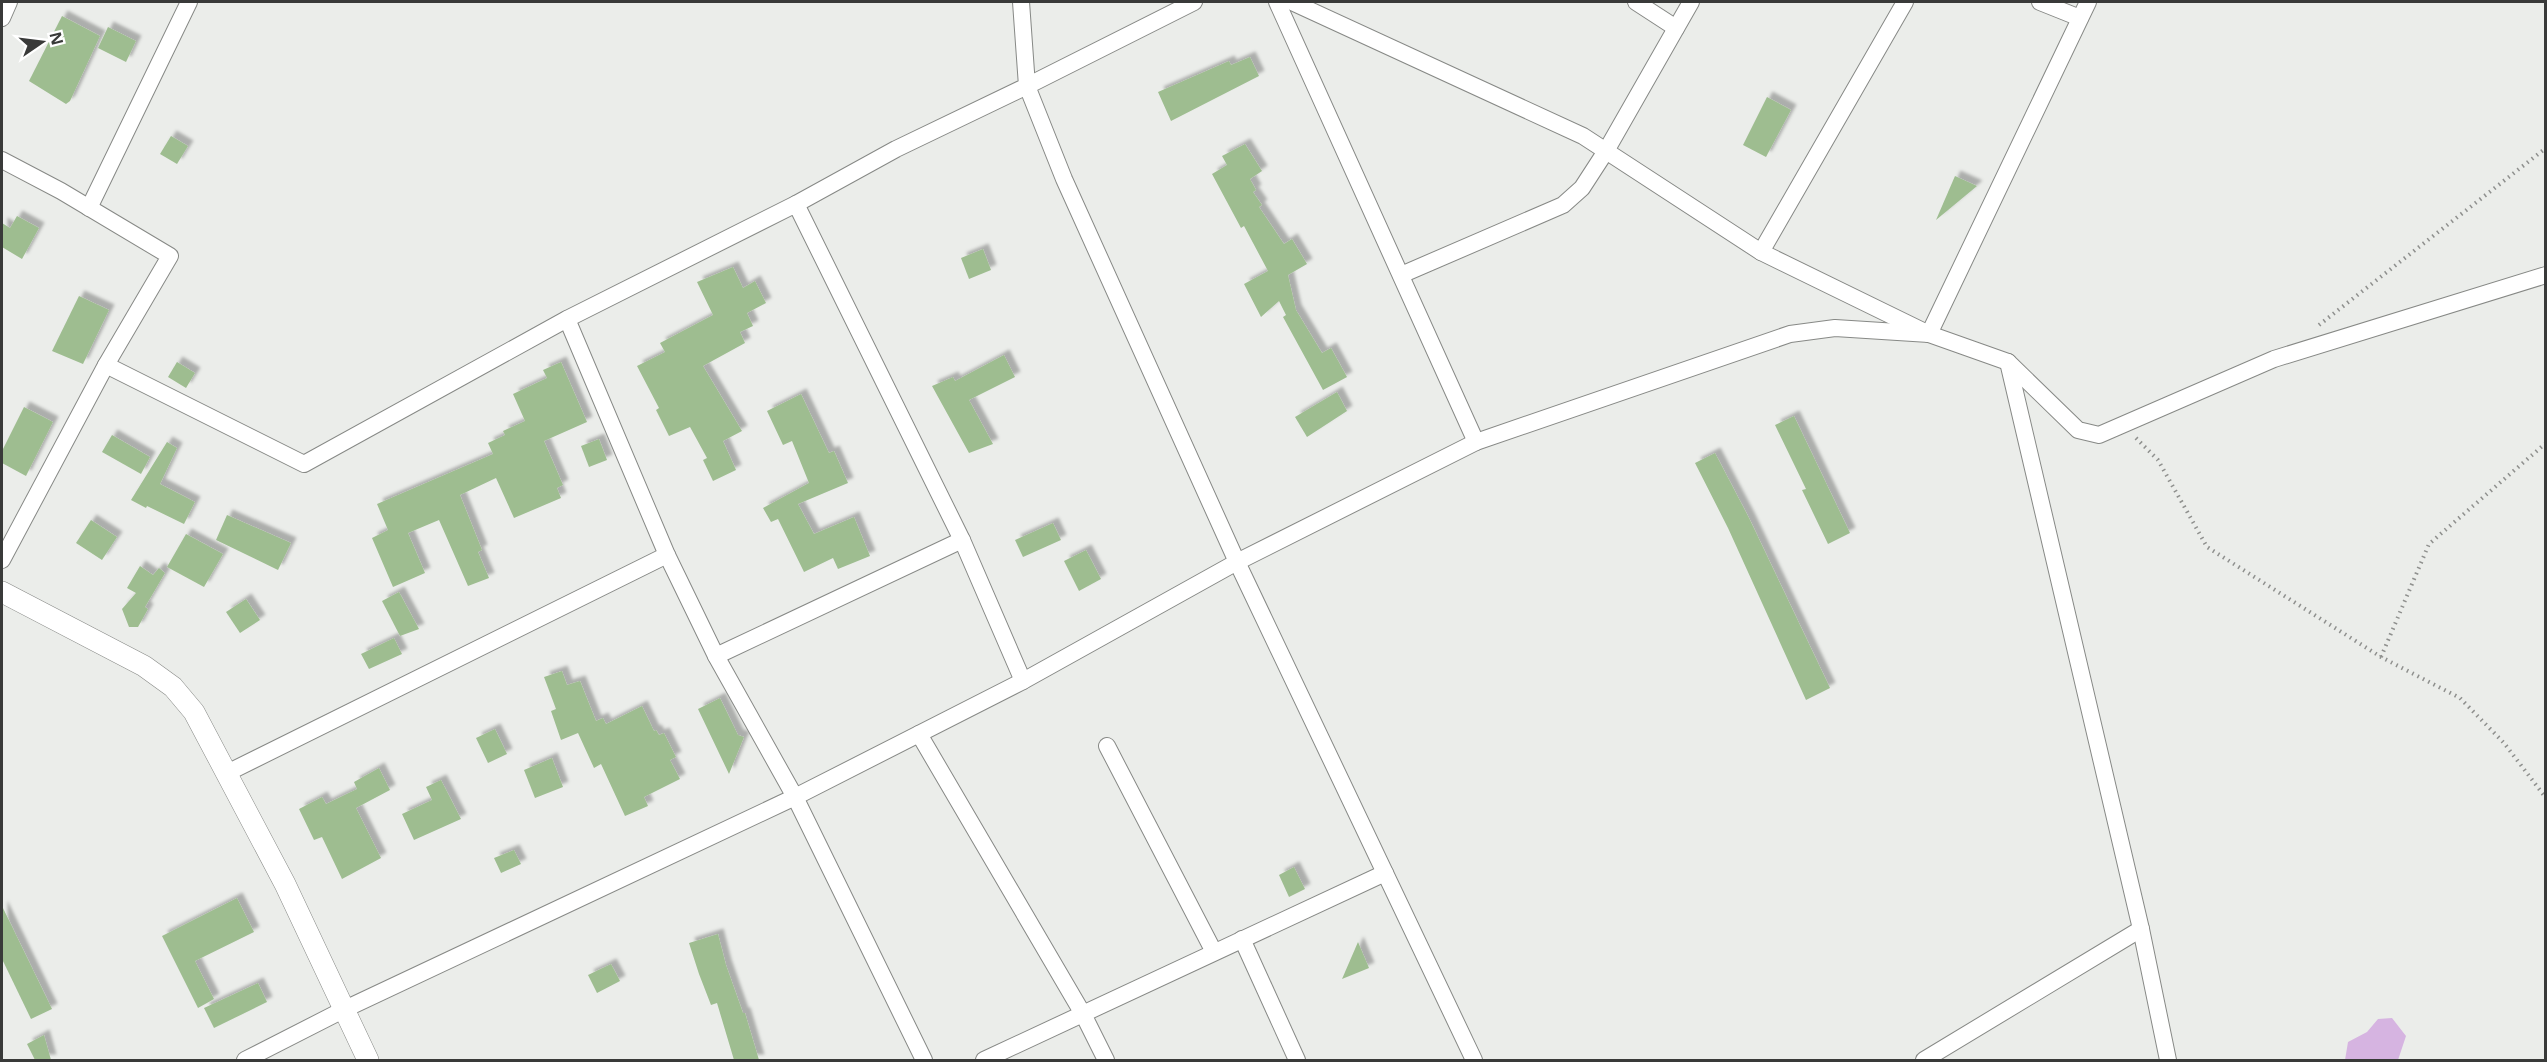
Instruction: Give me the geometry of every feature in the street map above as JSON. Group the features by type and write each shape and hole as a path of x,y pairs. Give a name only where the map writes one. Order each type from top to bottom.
{"street":[{"path":"2,18 9,2"},
{"path":"89,208 189,2"},
{"path":"1021,2 1027,86 1064,179 1237,562 1474,1060"},
{"path":"106,365 304,464 567,319 796,204 896,149 1194,2"},
{"path":"1277,2 1476,442"},
{"path":"1292,2 1583,136 1761,252 1929,334 2008,362 2078,430 2099,435 2274,359 2546,275"},
{"path":"1636,2 1676,28"},
{"path":"1401,275 1563,205 1582,188 1606,151 1691,2"},
{"path":"1761,252 1905,2"},
{"path":"2040,2 2080,18"},
{"path":"1929,334 2088,2"},
{"path":"2,160 170,256 106,365 2,560"},
{"path":"796,204 962,540 1023,681"},
{"path":"567,319 667,555 716,656 795,798 924,1060"},
{"path":"245,1060 343,1010 795,798 1023,681 1237,562 1476,442 1790,334 1835,327 1929,334"},
{"path":"2008,362 2141,930 2169,1060"},
{"path":"716,656 962,540"},
{"path":"227,773 667,555"},
{"path":"2,592 144,666 173,687 194,712 285,884 343,1010 369,1060"},
{"path":"919,734 1083,1014 1106,1060"},
{"path":"1107,746 1214,952"},
{"path":"984,1060 1385,873"},
{"path":"1924,1060 2141,930"},
{"path":"1242,939 1297,1060"}],"path":[{"path":"2312,330 2546,148"},
{"path":"2122,425 2158,460 2206,547 2381,657 2460,698 2504,743 2546,798"},
{"path":"2381,657 2429,544 2546,443"}],"shaded area":[{"path":"2392,1018 2406,1036 2398,1060 2345,1060 2348,1042 2367,1032 2378,1019"}],"building":[{"path":"62,16 100,36 70,101 66,104 29,81"},
{"path":"108,27 136,41 126,62 98,48"},
{"path":"1250,57 1259,76 1171,121 1158,92 1229,61 1231,65"},
{"path":"1767,97 1791,110 1766,157 1743,145"},
{"path":"171,136 188,146 177,164 160,154"},
{"path":"1245,144 1262,171 1250,179 1256,190 1253,192 1262,205 1259,207 1284,244 1292,239 1307,264 1288,275 1296,310 1322,353 1331,348 1347,377 1323,390 1283,317 1286,315 1279,301 1261,317 1244,284 1268,271 1244,226 1241,228 1212,174 1227,165 1222,156"},
{"path":"1955,176 1977,186 1936,220"},
{"path":"17,216 39,228 22,259 2,247 2,223 10,228"},
{"path":"983,249 991,270 969,279 961,258"},
{"path":"733,267 743,288 755,281 766,303 747,313 753,326 740,332 745,343 703,366 742,431 723,441 736,470 713,481 703,460 707,458 690,427 669,436 656,410 659,408 637,366 665,352 660,343 713,315 697,282"},
{"path":"79,296 109,310 83,364 52,351"},
{"path":"1004,355 1015,377 969,400 993,444 969,453 932,386 953,377 955,381"},
{"path":"177,362 195,373 186,388 168,377"},
{"path":"561,362 587,422 544,441 563,485 557,488 561,498 514,518 496,478 460,495 482,550 478,552 489,578 468,586 439,520 408,533 425,573 393,587 372,538 388,530 377,504 493,454 488,443 505,435 503,431 525,421 513,394 547,378 543,370"},
{"path":"1337,392 1347,411 1307,437 1295,417"},
{"path":"801,394 829,453 834,451 848,483 798,504 814,534 854,517 870,556 838,569 833,558 804,572 778,519 771,522 763,508 809,483 792,441 783,445 767,411"},
{"path":"24,407 53,422 26,476 2,463 2,451"},
{"path":"1794,416 1850,533 1828,544 1802,490 1806,489 1775,425"},
{"path":"112,435 150,457 141,474 102,452"},
{"path":"599,439 607,460 589,467 581,446"},
{"path":"167,442 177,448 160,484 195,502 184,524 131,500"},
{"path":"1715,453 1749,518 1830,688 1806,700 1728,528 1695,463"},
{"path":"227,515 291,543 278,570 216,540"},
{"path":"91,520 117,537 102,560 76,543"},
{"path":"1053,523 1061,540 1023,557 1015,540"},
{"path":"186,534 223,554 204,587 167,567"},
{"path":"1086,550 1101,579 1079,591 1064,561"},
{"path":"140,566 153,575 159,568 165,573 145,607 148,609 138,627 129,627 122,609 136,593 127,588"},
{"path":"399,592 419,629 400,636 382,601"},
{"path":"246,599 260,620 240,633 226,612"},
{"path":"394,638 402,654 369,669 361,654"},
{"path":"562,671 567,685 580,681 596,721 603,718 606,724 642,706 654,731 656,730 659,735 664,733 676,757 670,760 680,779 644,797 648,806 625,816 601,764 594,768 578,733 561,740 551,711 556,709 544,677"},
{"path":"720,698 738,735 744,737 729,774 698,709"},
{"path":"495,729 507,754 488,763 476,738"},
{"path":"552,758 563,787 535,798 524,770"},
{"path":"379,768 390,790 356,808 381,858 342,879 322,837 314,840 299,809 322,797 326,804 357,789 354,782"},
{"path":"441,780 461,819 414,840 402,814 432,800 426,787"},
{"path":"514,850 521,864 501,873 494,858"},
{"path":"1294,867 1305,889 1289,897 1279,875"},
{"path":"237,898 254,932 195,961 214,999 198,1008 162,936"},
{"path":"2,906 52,1009 31,1019 2,959"},
{"path":"718,934 726,965 743,1013 745,1013 759,1060 734,1060 717,1003 711,1005 699,974 689,943"},
{"path":"1358,942 1369,968 1342,979"},
{"path":"611,964 620,981 597,993 588,975"},
{"path":"258,983 267,1002 214,1028 204,1008"},
{"path":"44,1035 51,1060 35,1060 27,1044"}]}
